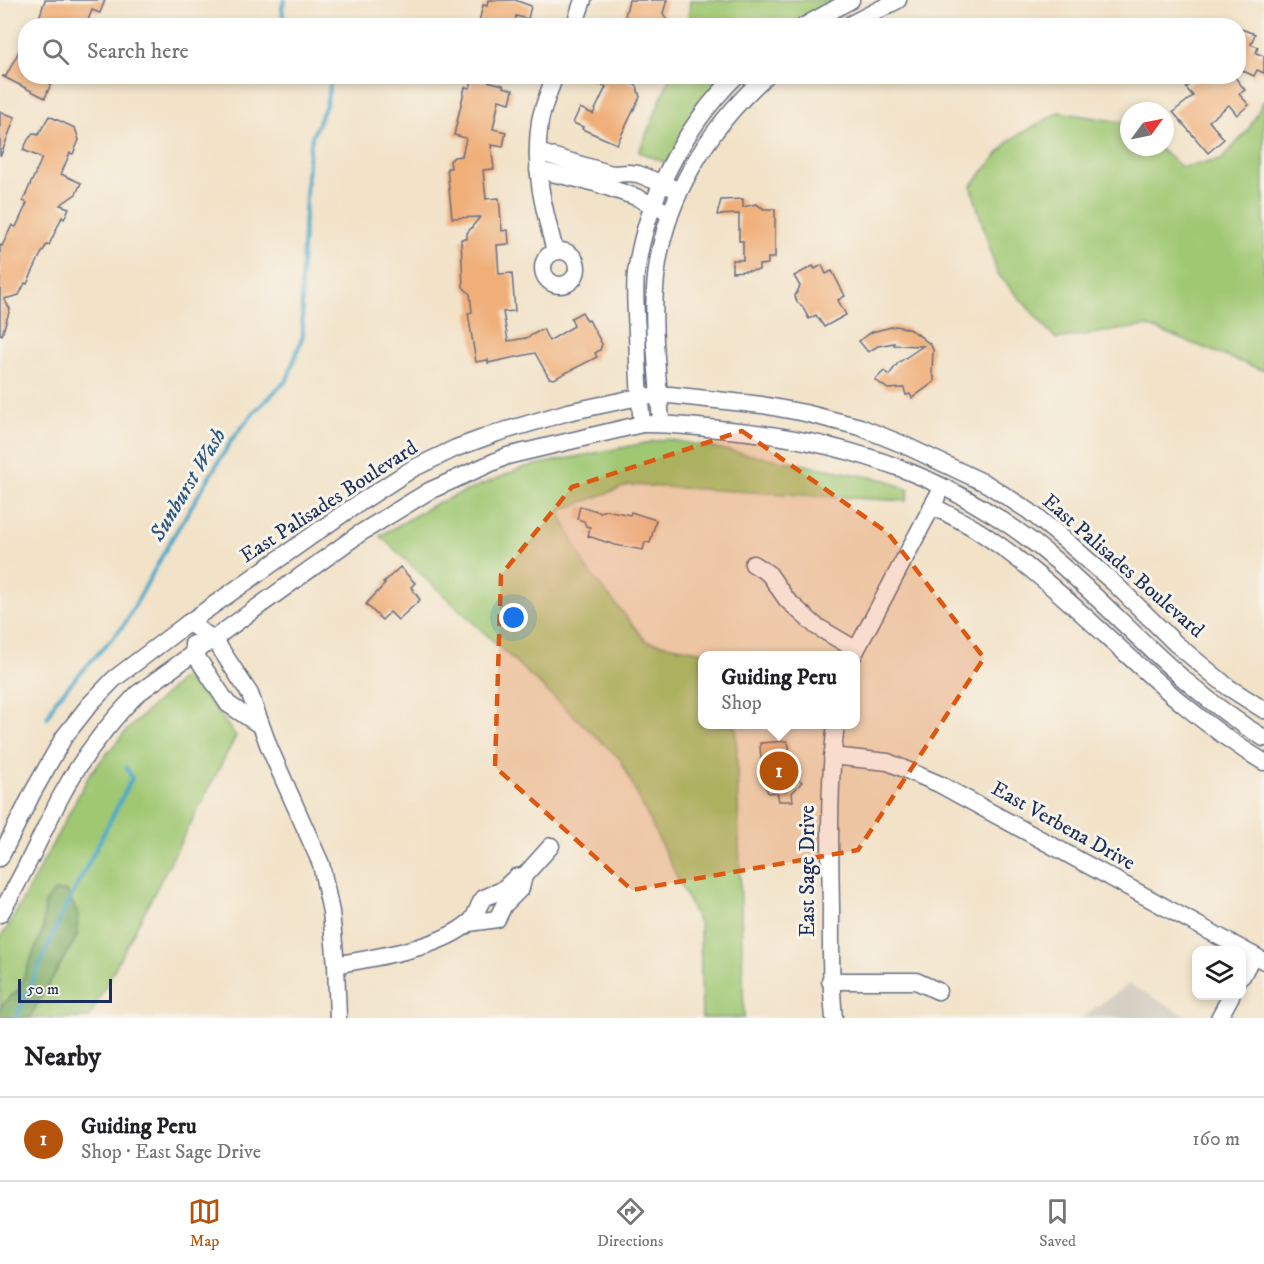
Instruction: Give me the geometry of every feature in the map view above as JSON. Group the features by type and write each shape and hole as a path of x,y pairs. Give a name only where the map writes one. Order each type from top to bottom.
{"street":[{"path":"577,18 584,0"},
{"path":"818,18 851,0"},
{"path":"863,18 898,0"},
{"path":"552,84 540,120 538,170 540,195 555,251"},
{"path":"642,424 639,398 636,276 641,246 662,184 699,118 728,84"},
{"path":"661,423 654,335 656,277 661,242 679,191 702,150 727,117 758,84"},
{"path":"538,152 612,174 629,172 638,174 679,191"},
{"path":"538,170 595,183 670,212"},
{"name":"East Palisades Boulevard","path":"0,858 33,792 70,729 114,679 189,623 344,513 412,469 456,448 497,433 568,412 639,398 670,395 762,405 805,413 860,427 987,484 1029,512 1114,583 1175,643 1228,687 1264,710"},
{"name":"East Palisades Boulevard","path":"0,914 60,798 87,753 117,714 137,694 359,534 429,491 507,456 642,424 661,423 764,433 803,440 854,452 902,468 943,486 1020,533 1059,563 1196,691 1237,722 1264,738"},
{"path":"855,651 943,486 948,466"},
{"path":"932,506 979,531 1034,572 1169,694 1232,743 1264,762"},
{"path":"753,564 769,574 787,600 816,626 853,651"},
{"path":"189,623 214,639 250,694 261,726 321,864 331,912 338,1018"},
{"path":"189,623 194,652 228,704 261,726"},
{"name":"East Sage Drive","path":"834,1018 830,981 829,841 832,756 835,729"},
{"name":"East Verbena Drive","path":"832,756 888,762 939,784 1258,958"},
{"path":"336,965 400,952 444,938 469,923 475,917 484,898 502,890 516,877 524,876 551,846"},
{"path":"1246,972 1258,958"},
{"path":"830,981 916,981 938,991"},
{"path":"1219,1018 1229,1000"}],"highlighted area":[{"path":"742,431 888,533 984,658 858,850 632,890 495,767 501,575 572,487"}],"shaded area":[{"path":"1129,984 1190,1018 1081,1018"}],"green space":[{"path":"690,0 840,0 806,18 689,18"},
{"path":"667,84 723,84 667,163 639,152"},
{"path":"1264,100 1264,371 1147,326 1056,339 997,273 971,186 1010,140 1059,112 1120,122 1120,156 1168,156 1182,167 1221,160 1248,130"},
{"path":"666,439 886,480 909,490 906,501 629,485 559,511 586,568 646,641 699,651 698,729 736,729 744,1018 702,1018 700,925 620,759 380,536 435,504 525,467"},
{"path":"188,673 236,736 89,1018 29,1018 77,936 45,904 43,929 19,989 0,1007 0,938 11,922 90,774 127,730"},
{"path":"54,891 67,891 78,914 77,936 29,1018 0,1018 0,1007 19,989 43,929 45,904"}],"building":[{"path":"45,0 105,0 100,13 92,10 89,18 39,18"},
{"path":"488,0 515,0 531,6 528,18 516,16 516,18 480,18 483,5 487,6"},
{"path":"629,0 667,0 663,13 666,18 624,18"},
{"path":"1246,31 1255,34 1251,44 1258,47 1256,53 1264,56 1264,73 1257,70 1254,76 1246,72"},
{"path":"18,53 18,84 51,84 45,98 2,76 6,76"},
{"path":"471,84 499,84 513,90 510,103 499,100 493,129 506,132 503,147 491,145 494,169 483,170 486,199 499,198 502,231 508,230 509,244 497,245 499,274 512,273 515,311 503,312 508,341 526,338 543,329 549,341 574,326 571,318 582,312 602,344 600,350 595,353 597,357 554,379 549,378 535,353 488,363 488,360 476,362 468,313 472,312 470,294 463,287 461,239 467,239 467,233 480,217 452,218 447,168 451,168 450,161 454,157 462,156 466,138 454,135 465,87 470,88"},
{"path":"600,84 633,84 637,86 640,97 617,144 573,123 580,108 593,114 606,87"},
{"path":"1191,84 1240,84 1245,90 1239,94 1249,105 1237,115 1229,105 1209,121 1224,139 1208,153 1174,113 1193,96 1186,88"},
{"path":"0,112 15,117 1,155 0,155"},
{"path":"49,116 75,128 79,140 73,154 70,153 61,174 81,183 76,194 60,205 69,208 64,219 62,217 49,245 47,244 40,256 27,284 25,283 19,295 4,299 10,309 2,335 0,334 0,245 2,246 12,225 16,227 27,203 23,201 42,158 23,150 33,133 38,135"},
{"path":"743,199 743,207 756,204 764,209 775,209 775,258 768,258 768,264 759,265 759,270 732,272 732,260 743,260 743,241 739,241 739,214 717,215 721,200"},
{"path":"822,265 826,274 832,271 845,296 838,300 846,315 824,327 816,315 809,319 797,302 795,296 800,286 794,276 813,266 815,269"},
{"path":"895,326 916,333 931,345 933,350 934,382 912,398 910,394 906,395 904,388 888,389 875,380 884,371 889,375 898,363 923,346 894,345 894,343 878,346 868,352 859,341 872,332"},
{"path":"580,506 600,512 606,510 630,515 631,512 656,520 650,543 645,542 643,550 615,545 588,536 590,527 586,526 584,521 577,519"},
{"path":"400,567 415,583 411,587 420,600 398,620 390,612 382,620 366,604"},
{"path":"787,741 789,752 798,766 796,778 802,782 792,793 793,801 779,801 777,792 768,793 761,775 760,743"}],"waterway":[{"name":"Sunburst Wash","path":"283,18 282,6 285,0"},
{"name":"Sunburst Wash","path":"47,718 56,700 124,625 171,540 233,438 256,410 287,380 303,335 301,282 308,160 312,137 326,105 330,84"},
{"name":"Sunburst Wash","path":"16,1018 60,919 132,778 126,767"}],"place":[{"name":"Guiding Peru","path":"779,771"}]}
